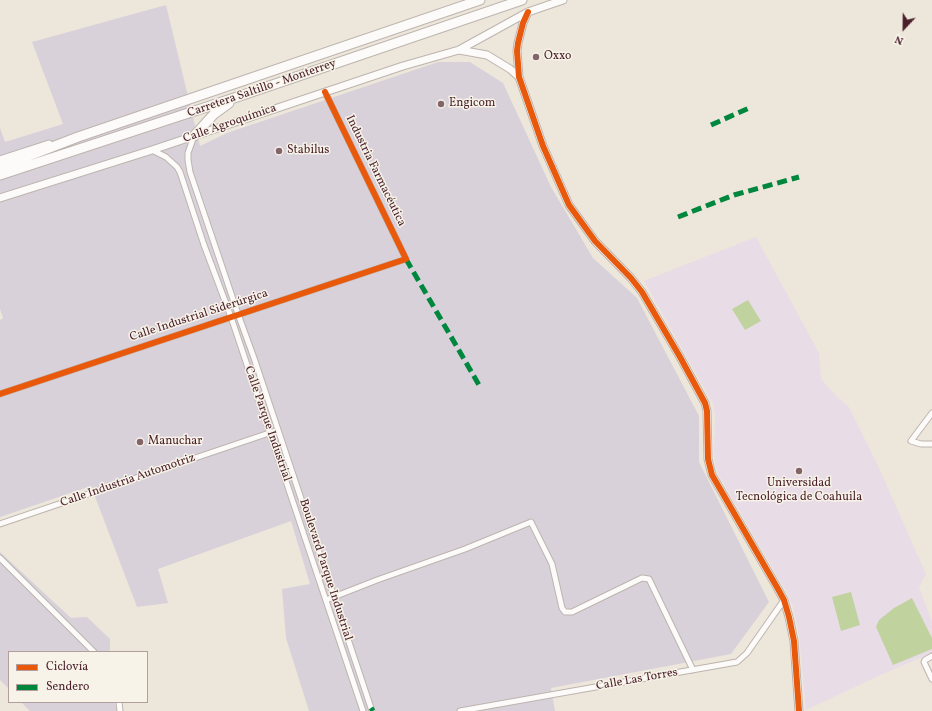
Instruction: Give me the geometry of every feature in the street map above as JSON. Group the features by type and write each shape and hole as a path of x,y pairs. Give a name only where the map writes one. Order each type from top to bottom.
{"highway":[{"name":"Carretera Saltillo - Monterrey","path":"0,167 78,137 480,0"},
{"name":"Carretera Saltillo - Monterrey","path":"0,175 41,163 522,0"},
{"path":"194,136 209,120 234,98"},
{"path":"209,120 213,130"},
{"path":"0,182 30,171 41,163"}],"street":[{"name":"Calle Agroquímica","path":"0,198 152,150 403,66 459,50 528,12 563,0"},
{"path":"528,12 523,23 518,43 519,77 543,146 570,205 595,241 631,278 642,292 705,403 707,411 708,459 712,475 784,600 793,633 799,711"},
{"path":"459,50 487,56 504,65 519,77"},
{"name":"Industria Farmacéutica","path":"325,92 406,259"},
{"name":"Boulevard Parque Industrial","path":"194,136 190,146 188,160 192,179 254,358 371,710"},
{"path":"0,160 68,137 78,137"},
{"name":"Calle Parque Industrial","path":"152,150 166,157 177,167 184,182 204,245 231,317 363,711"},
{"path":"184,182 192,179"},
{"path":"194,213 203,210"},
{"path":"204,245 213,242"},
{"name":"Calle Industrial Siderúrgica","path":"0,394 406,259"},
{"path":"932,413 911,441 921,444 932,444"},
{"name":"Calle Industria Automotriz","path":"0,524 278,430"},
{"path":"326,600 531,522 552,564 562,608 565,612 572,612 642,578 649,579 693,670"},
{"path":"0,558 93,651"},
{"name":"Calle Las Torres","path":"460,711 731,663 741,659 747,653 784,600"},
{"path":"932,656 926,660 924,664 932,679"}],"shaded area":[{"path":"166,5 200,146 227,133 438,62 470,62 503,83 551,187 593,258 637,298 699,416 699,462 769,602 731,654 551,688 555,711 309,711 286,638 282,589 310,584 291,521 158,569 168,603 137,607 91,486 0,517 0,320 3,318 0,309 0,128 5,142 63,124 32,42"},
{"name":"Universidad Tecnológica de Coahuila","path":"756,237 819,353 821,379 838,398 849,407 879,468 926,574 919,587 932,622 932,653 878,676 806,710 799,634 793,607 787,593 718,474 714,451 715,415 713,404 644,281"},
{"path":"0,552 71,618 87,617 110,639 110,651 8,651 8,688 0,680"},
{"path":"22,703 115,703 117,711 30,711"}],"green space":[{"path":"748,300 761,321 745,330 732,309"},
{"path":"851,592 860,625 841,631 832,597"},
{"path":"912,598 932,638 932,649 893,665 876,627 879,620 894,608"}],"marked path":[{"path":"711,125 749,108"},
{"path":"678,217 734,195 799,177"},
{"path":"406,259 479,385"}],"cycle path":[{"path":"528,12 523,23 518,43 517,51 519,77 543,146 569,205 595,241 631,278 642,292 705,403 707,411 708,459 712,475 784,600 794,641 799,711"},
{"path":"0,394 406,259 325,92"}],"place":[{"name":"Oxxo","path":"536,57"},
{"name":"Engicom","path":"441,104"},
{"name":"Stabilus","path":"279,151"},
{"name":"Manuchar","path":"140,442"},
{"name":"Universidad Tecnológica de Coahuila","path":"799,471"}]}
